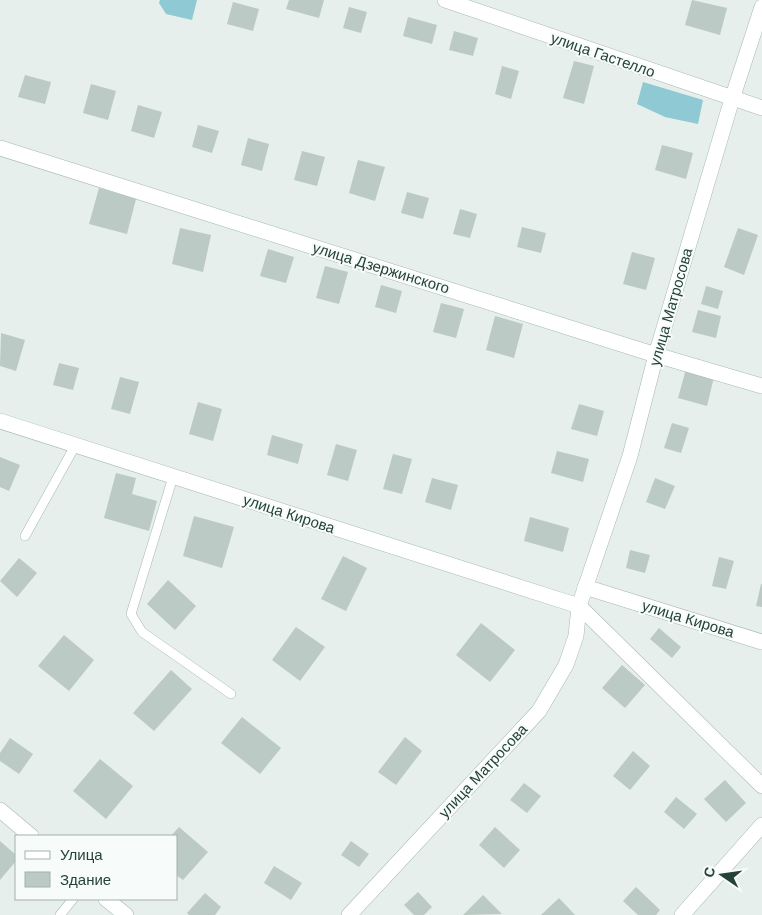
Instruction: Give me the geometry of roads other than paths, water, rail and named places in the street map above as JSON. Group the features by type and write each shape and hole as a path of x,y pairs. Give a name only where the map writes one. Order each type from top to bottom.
{"street":[{"name":"улица Гастелло","path":"445,0 762,108"},
{"name":"улица Матросова","path":"349,915 540,711 566,665 576,636 579,606 630,456 656,355 732,99 762,7"},
{"name":"улица Дзержинского","path":"0,148 656,355 762,386"},
{"name":"улица Кирова","path":"0,421 579,606"},
{"name":"улица Кирова","path":"585,587 762,642"},
{"path":"579,606 762,786"},
{"path":"0,810 30,835"},
{"path":"682,915 762,826"},
{"path":"107,900 126,915"}],"lane":[{"path":"25,536 75,446"},
{"path":"173,477 131,614 142,632 231,694"},
{"path":"60,915 73,900"}],"water":[{"path":"160,0 197,0 192,20 166,14 159,3"},
{"path":"643,82 703,100 698,124 665,117 637,104"}]}
